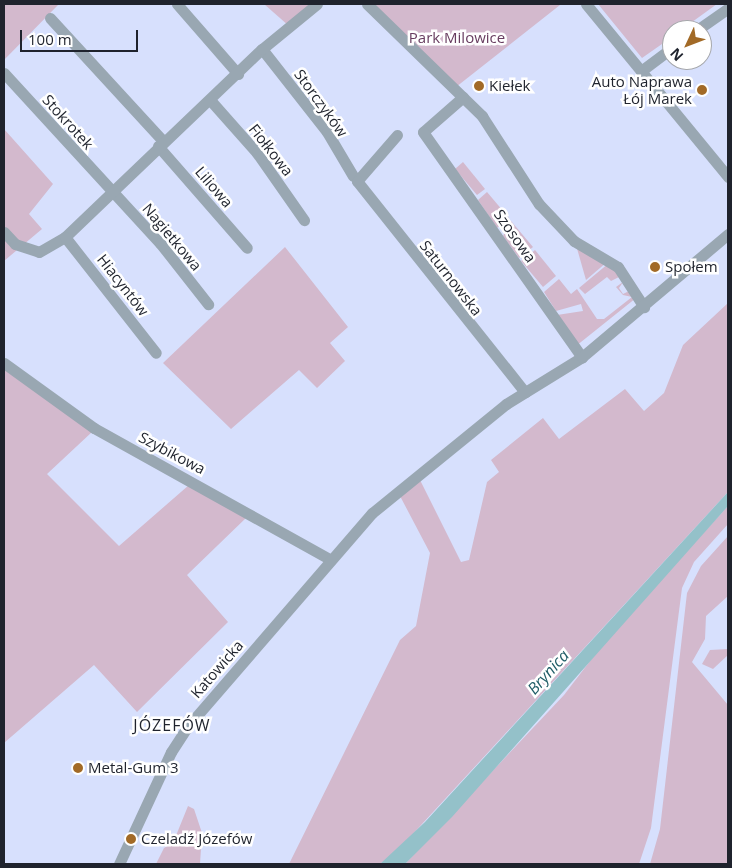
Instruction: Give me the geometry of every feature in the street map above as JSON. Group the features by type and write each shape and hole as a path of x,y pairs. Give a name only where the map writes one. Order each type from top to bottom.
{"street":[{"path":"177,4 238,74"},
{"path":"4,232 15,244 39,252 65,236 161,143 211,101 262,50 317,4"},
{"path":"367,4 491,126 552,220 574,241 618,267 644,307"},
{"path":"586,4 728,177"},
{"path":"712,20 727,11"},
{"name":"Liliowa","path":"50,18 161,143 247,248"},
{"name":"Storczyków","path":"262,50 327,132 355,178"},
{"path":"641,71 662,55"},
{"name":"Stokrotek","path":"4,73 112,190"},
{"name":"Szosowa","path":"463,97 423,132 582,357"},
{"name":"Fiołkowa","path":"211,101 257,153 304,220"},
{"path":"355,178 397,135"},
{"name":"Saturnowska","path":"355,178 525,392"},
{"name":"Nagietkowa","path":"112,190 208,304"},
{"path":"331,560 410,480 525,392 582,357 644,307 728,234"},
{"name":"Hiacyntów","path":"65,236 156,353"},
{"name":"Szybikowa","path":"4,364 94,428 331,560"},
{"name":"Katowicka","path":"119,864 171,752 188,726 331,560"}],"green space":[{"path":"4,4 59,4 4,60"},
{"path":"264,4 314,4 289,26"},
{"name":"Park Milowice","path":"368,4 571,4 560,5 456,87"},
{"path":"598,4 717,4 695,20 662,20 662,44 642,58"},
{"path":"4,129 53,184 29,214 42,229 4,261"},
{"path":"463,162 485,189 477,195 455,169"},
{"path":"487,192 509,218 497,228 478,200"},
{"path":"511,221 533,247 519,258 503,236"},
{"path":"576,245 607,262 586,280"},
{"path":"285,247 348,327 330,343 345,361 317,388 299,370 231,429 163,363"},
{"path":"535,250 556,276 543,287 521,261"},
{"path":"609,263 619,277 611,281 607,277 585,294 579,288"},
{"path":"559,279 571,294 577,289 597,319 604,319 632,297 623,295 616,287 623,282 619,288 623,294 629,291 636,298 576,346 557,315 583,311 581,304 556,311 544,292"},
{"path":"728,303 728,492 399,849 380,864 289,864 400,640 416,626 430,553 400,496 419,478 461,562 469,560 487,482 499,472 491,460 543,418 559,439 625,389 644,411 664,393 683,345"},
{"path":"4,369 92,432 47,474 119,546 189,485 247,517 187,575 228,622 137,712 94,665 4,743"},
{"path":"728,506 728,524 694,562 682,588 651,828 639,864 405,864 564,695 610,635"},
{"path":"728,536 728,596 706,616 705,639 692,662 728,705 728,864 650,864 660,829 687,593 701,566"},
{"path":"728,649 728,655 713,669 702,664 710,650"},
{"path":"188,806 194,809 202,833 200,864 156,864 164,848 173,843"}],"shaded area":[{"path":"728,492 728,506 452,817 405,864 380,864 425,822"}],"place":[{"name":"Kiełek","path":"479,86"},
{"name":"Auto Naprawa Łój Marek","path":"702,90"},
{"name":"Społem","path":"655,267"},
{"name":"Metal-Gum 3","path":"78,768"},
{"name":"Czeladź Józefów","path":"131,839"}],"district":[{"name":"JÓZEFÓW","path":"172,725"}],"water label":[{"name":"Brynica","path":"548,672"}]}
